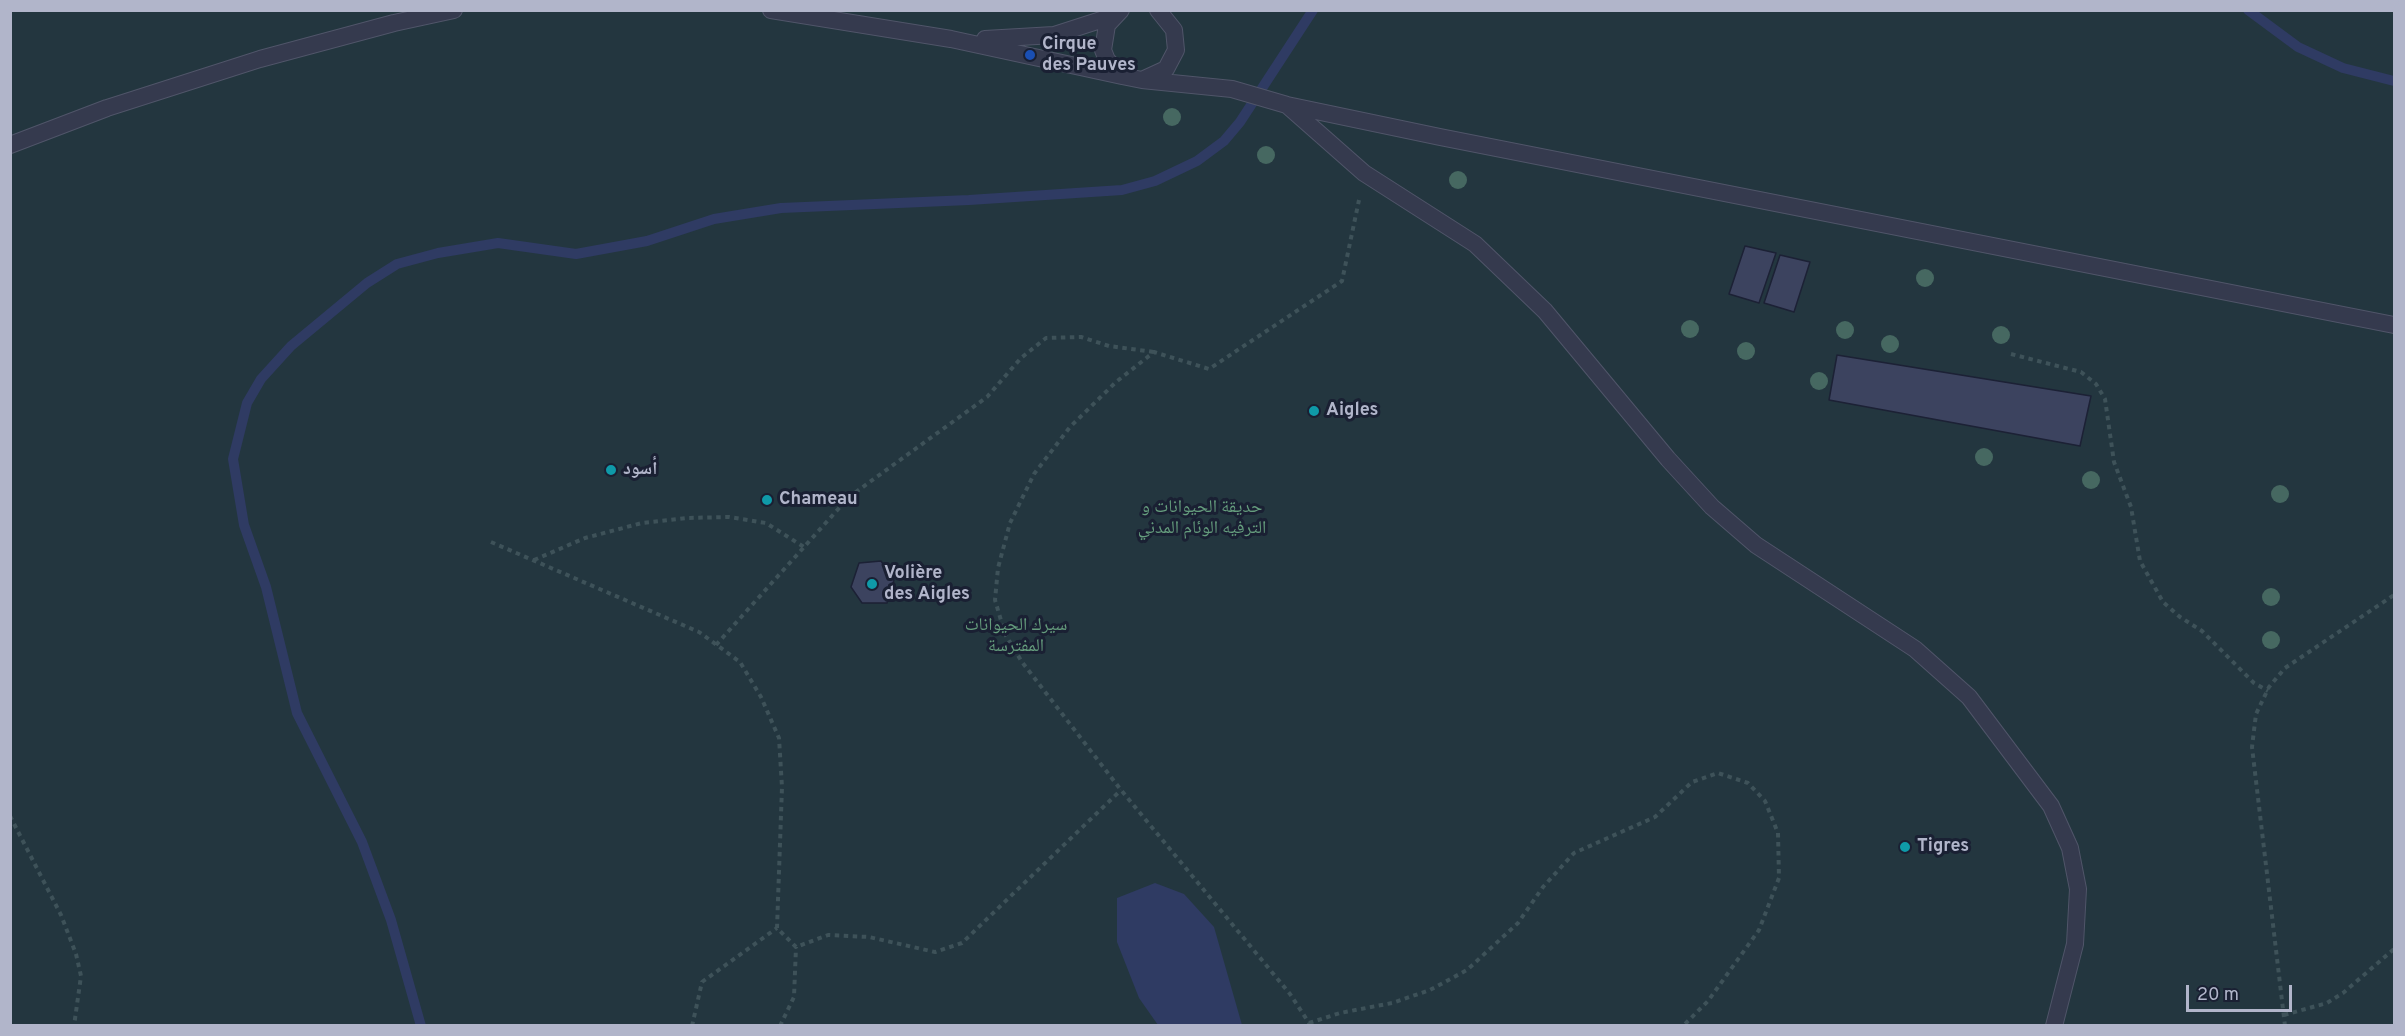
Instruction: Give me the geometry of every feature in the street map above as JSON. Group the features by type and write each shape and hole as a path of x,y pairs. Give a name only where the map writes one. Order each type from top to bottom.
{"lane":[{"path":"10,145 107,108 260,59 394,23 454,10"},
{"path":"771,10 951,39 1142,80 1232,89 1287,105 1577,165 2394,325"},
{"path":"951,39 1054,35 1117,13"},
{"path":"1117,13 1104,31 1103,50 1107,60 1122,76"},
{"path":"1142,80 1166,69 1176,50 1174,30 1167,13"},
{"path":"1287,105 1364,173 1475,244 1545,311 1668,459 1712,507 1747,537 1915,649 1969,698 2051,806 2070,848 2078,889 2075,944 2054,1026"}],"path":[{"path":"716,645 849,497 987,397 1021,358 1046,338 1081,337 1109,346 1154,352 1209,369 1342,280 1364,173"},
{"path":"1154,352 1116,382 1070,427 1034,474 1010,523 998,568 996,600 1005,634 1022,662 1121,790 1290,994 1310,1024 1340,1013 1392,1003 1430,990 1467,970 1518,923 1543,887 1574,853 1655,817 1692,782 1718,773 1748,783 1765,801 1778,833 1779,878 1759,930 1708,1001 1683,1026"},
{"path":"2011,354 2081,372 2096,384 2105,399 2114,462 2131,507 2140,561 2163,602 2180,617 2202,631 2254,683 2268,691"},
{"path":"533,560 585,538 642,523 686,518 729,517 766,523 804,547"},
{"path":"491,542 699,632 740,662 761,697 779,738 782,787 777,928 796,947 794,997 780,1026"},
{"path":"2285,1026 2252,747 2256,714 2268,691 2285,668 2394,595"},
{"path":"796,947 828,934 869,937 935,952 962,943 1121,790"},
{"path":"10,816 61,915 76,954 81,976 74,1026"},
{"path":"692,1026 702,982 777,928"},
{"path":"2284,1016 2327,1003 2343,993 2394,949"}],"green space":[{"name":"حديقة الحيوانات و الترفيه الوئام المدني","path":"10,11 2394,11 2394,1025 11,1025"}],"water":[{"path":"1155,883 1184,894 1214,927 1242,1025 1158,1025 1139,998 1117,942 1117,898"}],"building":[{"path":"1745,246 1776,253 1759,303 1729,294"},
{"path":"1780,255 1810,262 1794,312 1764,303"},
{"path":"1837,355 2091,396 2080,446 1829,400"},
{"name":"Volière des Aigles","path":"881,561 894,580 887,603 862,603 851,587 859,563"}],"waterway":[{"path":"421,1026 391,920 362,842 297,713 266,587 244,525 233,459 247,403 261,379 291,346 367,283 397,264 438,253 498,243 576,254 647,241 714,219 781,208 969,200 1122,190 1155,181 1197,161 1224,141 1240,122 1313,10"},
{"path":"2248,10 2298,47 2343,68 2394,81"}],"place":[{"name":"Cirque des Pauves","path":"1030,55"},
{"name":"Aigles","path":"1314,411"},
{"name":"أسود","path":"611,470"},
{"name":"Chameau","path":"767,500"},
{"name":"Volière des Aigles","path":"872,584"},
{"name":"Tigres","path":"1905,847"}],"park label":[{"name":"سيرك الحيوانات المفترسة","path":"1016,636"}]}
